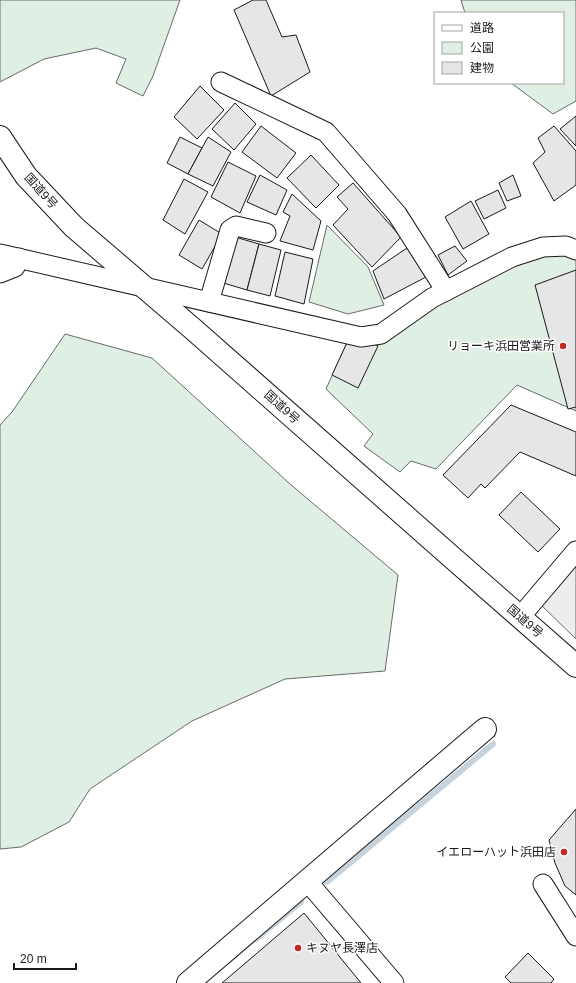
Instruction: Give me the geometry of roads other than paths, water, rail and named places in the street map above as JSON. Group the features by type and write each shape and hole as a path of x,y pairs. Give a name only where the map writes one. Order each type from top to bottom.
{"main road":[{"name":"国道9号","path":"0,137 26,176 69,221 576,666"},
{"path":"188,983 485,729"}],"street":[{"path":"220,82 326,132 397,214 446,291"},
{"path":"209,302 230,230 236,226 266,233"},
{"path":"0,254 361,337 381,334 432,298 512,257 543,246 566,246 576,250"},
{"path":"0,273 14,267 18,258"},
{"path":"520,617 576,551"},
{"path":"307,881 394,983"},
{"path":"543,884 576,936"}],"waterway":[{"path":"327,882 493,744"},
{"path":"256,939 301,902"}],"place":[{"name":"リョーキ浜田営業所","path":"563,346"},
{"name":"イエローハット浜田店","path":"564,852"},
{"name":"キヌヤ長澤店","path":"298,948"}]}
